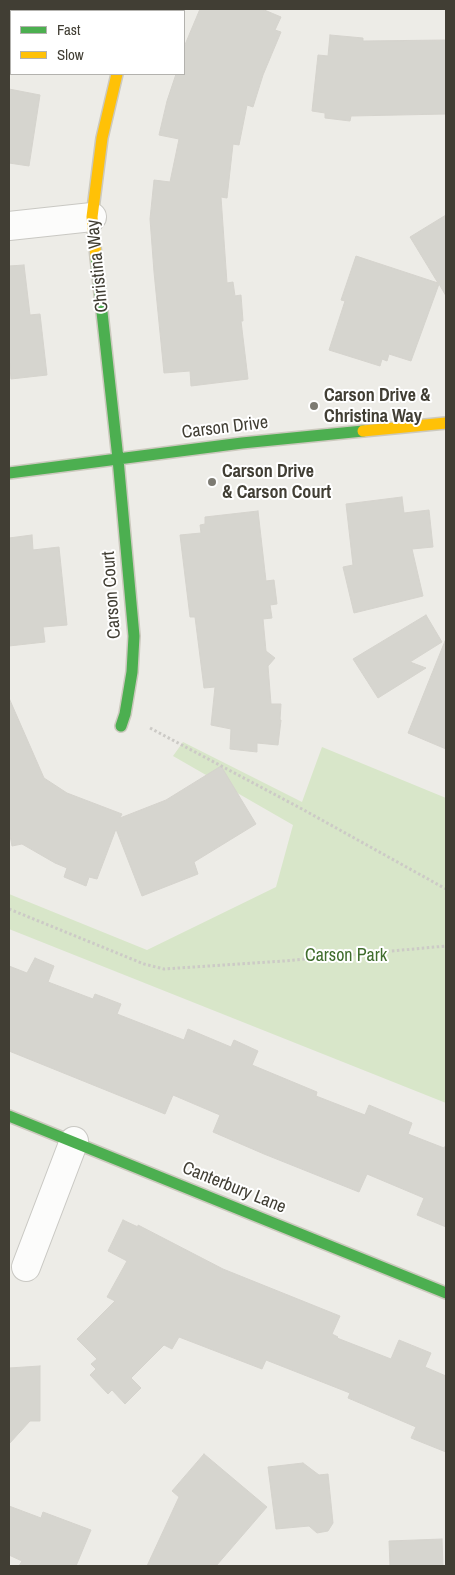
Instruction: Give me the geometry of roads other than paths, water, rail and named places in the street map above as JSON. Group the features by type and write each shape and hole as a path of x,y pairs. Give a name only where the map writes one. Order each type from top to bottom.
{"street":[{"name":"Christina Way","path":"118,75 102,138 92,217 118,459"},
{"path":"9,226 92,217"},
{"name":"Carson Drive","path":"9,473 242,444 446,423"},
{"name":"Carson Court","path":"118,459 134,636 132,672 125,714 121,726"},
{"name":"Canterbury Lane","path":"9,1116 446,1293"},
{"path":"26,1267 74,1141"}],"place":[{"name":"Carson Drive & Christina Way","path":"314,406"},
{"name":"Carson Drive & Carson Court","path":"212,482"}],"park label":[{"name":"Carson Park","path":"346,956"}]}
